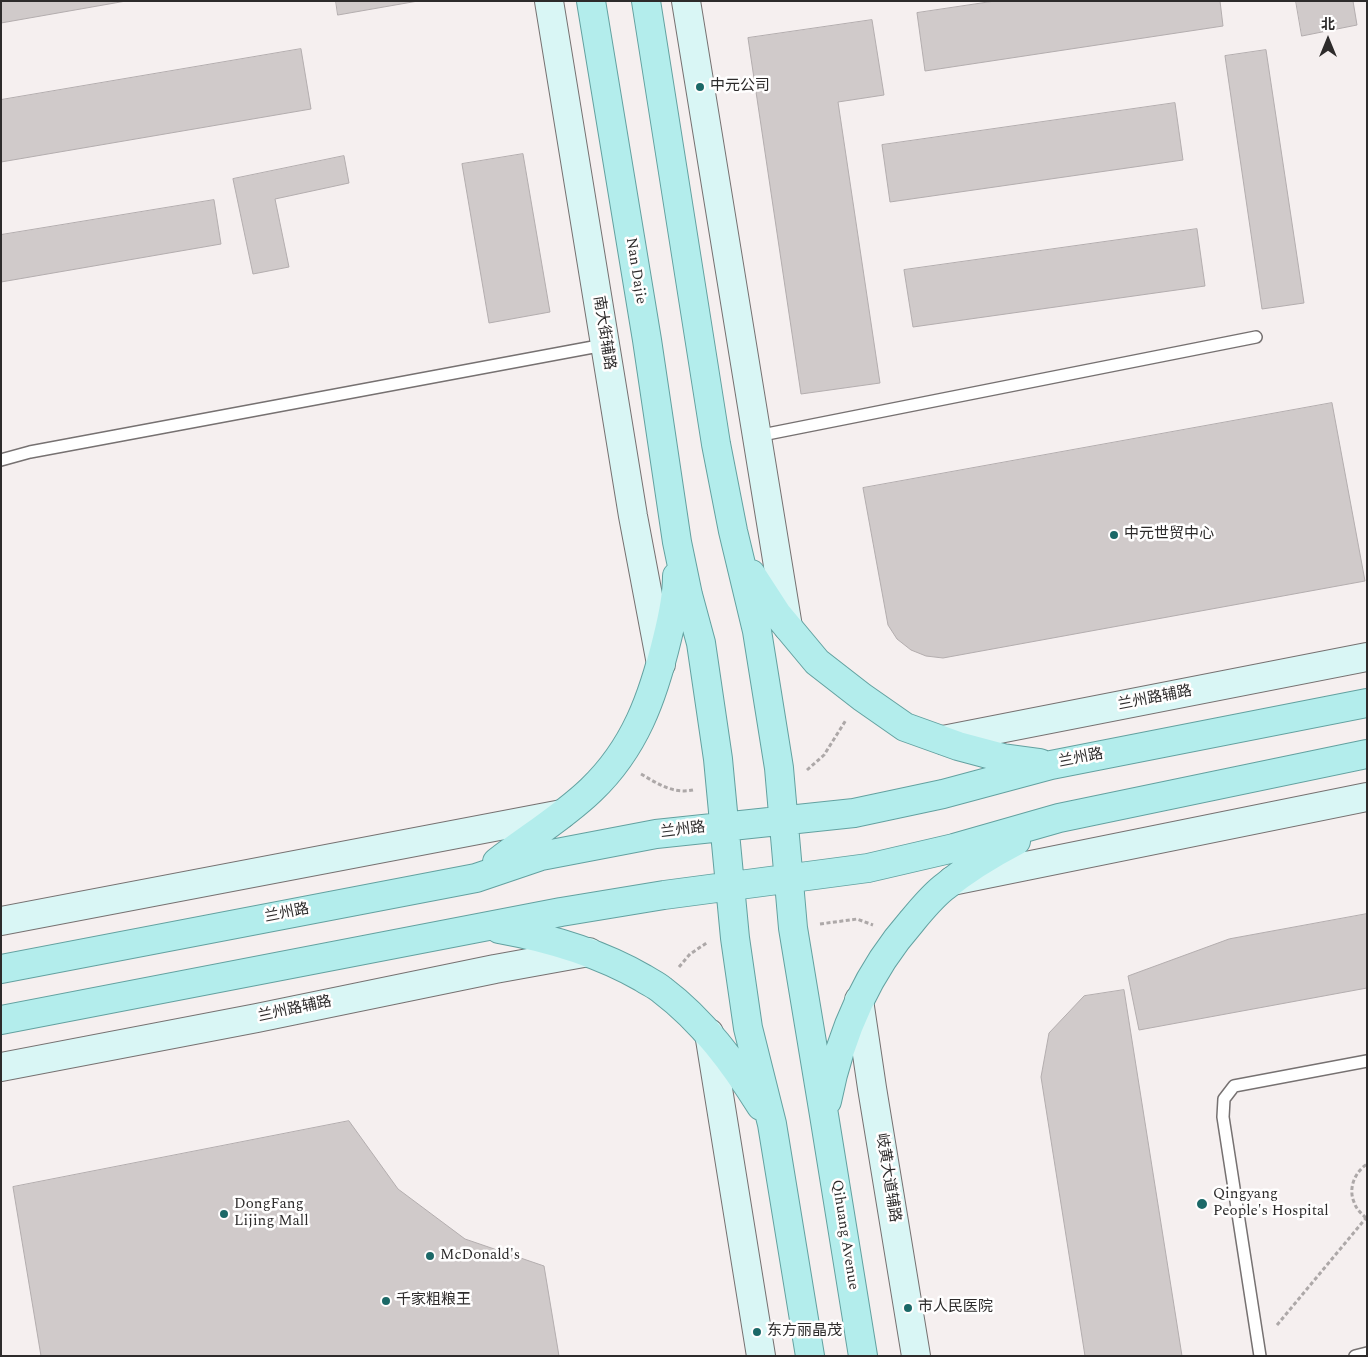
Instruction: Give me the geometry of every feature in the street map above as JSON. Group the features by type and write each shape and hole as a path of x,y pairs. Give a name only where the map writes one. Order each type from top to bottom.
{"main road":[{"name":"Nan Dajie","path":"591,1 647,340 677,542"},
{"path":"646,1 716,444 733,532 753,578 777,614 817,662 862,697 906,727 958,746 1003,758 1051,765"},
{"name":"Qihuang Avenue","path":"733,532 758,631 779,768 793,928 863,1356"},
{"path":"476,878 591,790 618,759 642,718 661,664 672,622 677,586 677,542"},
{"path":"677,542 688,595 701,642 718,759 735,938 748,1028 772,1124 810,1356"},
{"name":"兰州路","path":"1,969 476,878 541,856 656,834 854,812 943,794 1051,765 1367,704"},
{"path":"1,1020 482,926 654,896 868,868 954,848 1059,818 1367,754"},
{"path":"824,1115 832,1074 843,1038 859,1000 875,970 899,936 942,889 996,851 1059,818"},
{"path":"482,926 556,941 589,952 628,969 661,988 709,1033 749,1086 772,1124"}],"street":[{"name":"南大街辅路","path":"549,1 604,345 633,516 661,664"},
{"path":"686,1 788,627"},
{"name":"兰州路辅路","path":"943,740 1367,658"},
{"path":"952,882 1367,797"},
{"path":"1,921 562,814"},
{"name":"兰州路辅路","path":"1,1067 589,952"},
{"name":"岐黄大道辅路","path":"859,1000 916,1356"},
{"path":"709,1033 760,1356"}],"lane":[{"path":"757,436 1256,336"},
{"path":"1,460 50,449 604,345"},
{"path":"1259,1351 1223,1117 1224,1099 1234,1086 1367,1061"},
{"path":"1355,1356 1367,1353"}],"path":[{"path":"1259,1351 1366,1218 1353,1202 1351,1192 1357,1173 1367,1164"}],"building":[{"path":"1,1 126,1 1,23"},
{"path":"336,1 418,1 338,15"},
{"path":"995,1 1220,1 1223,26 925,71 917,13"},
{"path":"1296,1 1353,1 1357,25 1302,36"},
{"path":"872,20 884,95 838,102 880,383 801,394 748,38"},
{"path":"301,49 311,109 1,162 1,100"},
{"path":"1266,50 1304,303 1262,309 1225,56"},
{"path":"1175,103 1183,160 890,202 882,145"},
{"path":"523,154 550,312 489,323 462,164"},
{"path":"344,156 349,183 275,199 289,267 253,274 233,179"},
{"path":"214,200 221,244 1,282 1,235"},
{"path":"1197,229 1205,286 913,327 904,270"},
{"name":"中元世贸中心","path":"1332,403 1365,581 943,658 926,656 911,650 897,639 888,625 863,488"},
{"path":"1367,914 1367,988 1139,1030 1128,976 1229,939"},
{"path":"1124,990 1182,1356 1085,1356 1041,1077 1049,1033 1084,996"},
{"name":"DongFang Lijing Mall","path":"349,1121 398,1189 465,1239 544,1266 559,1356 41,1356 13,1187"}],"place":[{"name":"中元公司","path":"700,87"},
{"name":"中元世贸中心","path":"1114,535"},
{"name":"Qingyang People's Hospital","path":"1202,1204"},
{"name":"DongFang Lijing Mall","path":"224,1214"},
{"name":"McDonald's","path":"430,1256"},
{"name":"千家粗粮王","path":"386,1301"},
{"name":"市人民医院","path":"908,1308"},
{"name":"东方丽晶茂","path":"757,1332"}]}
